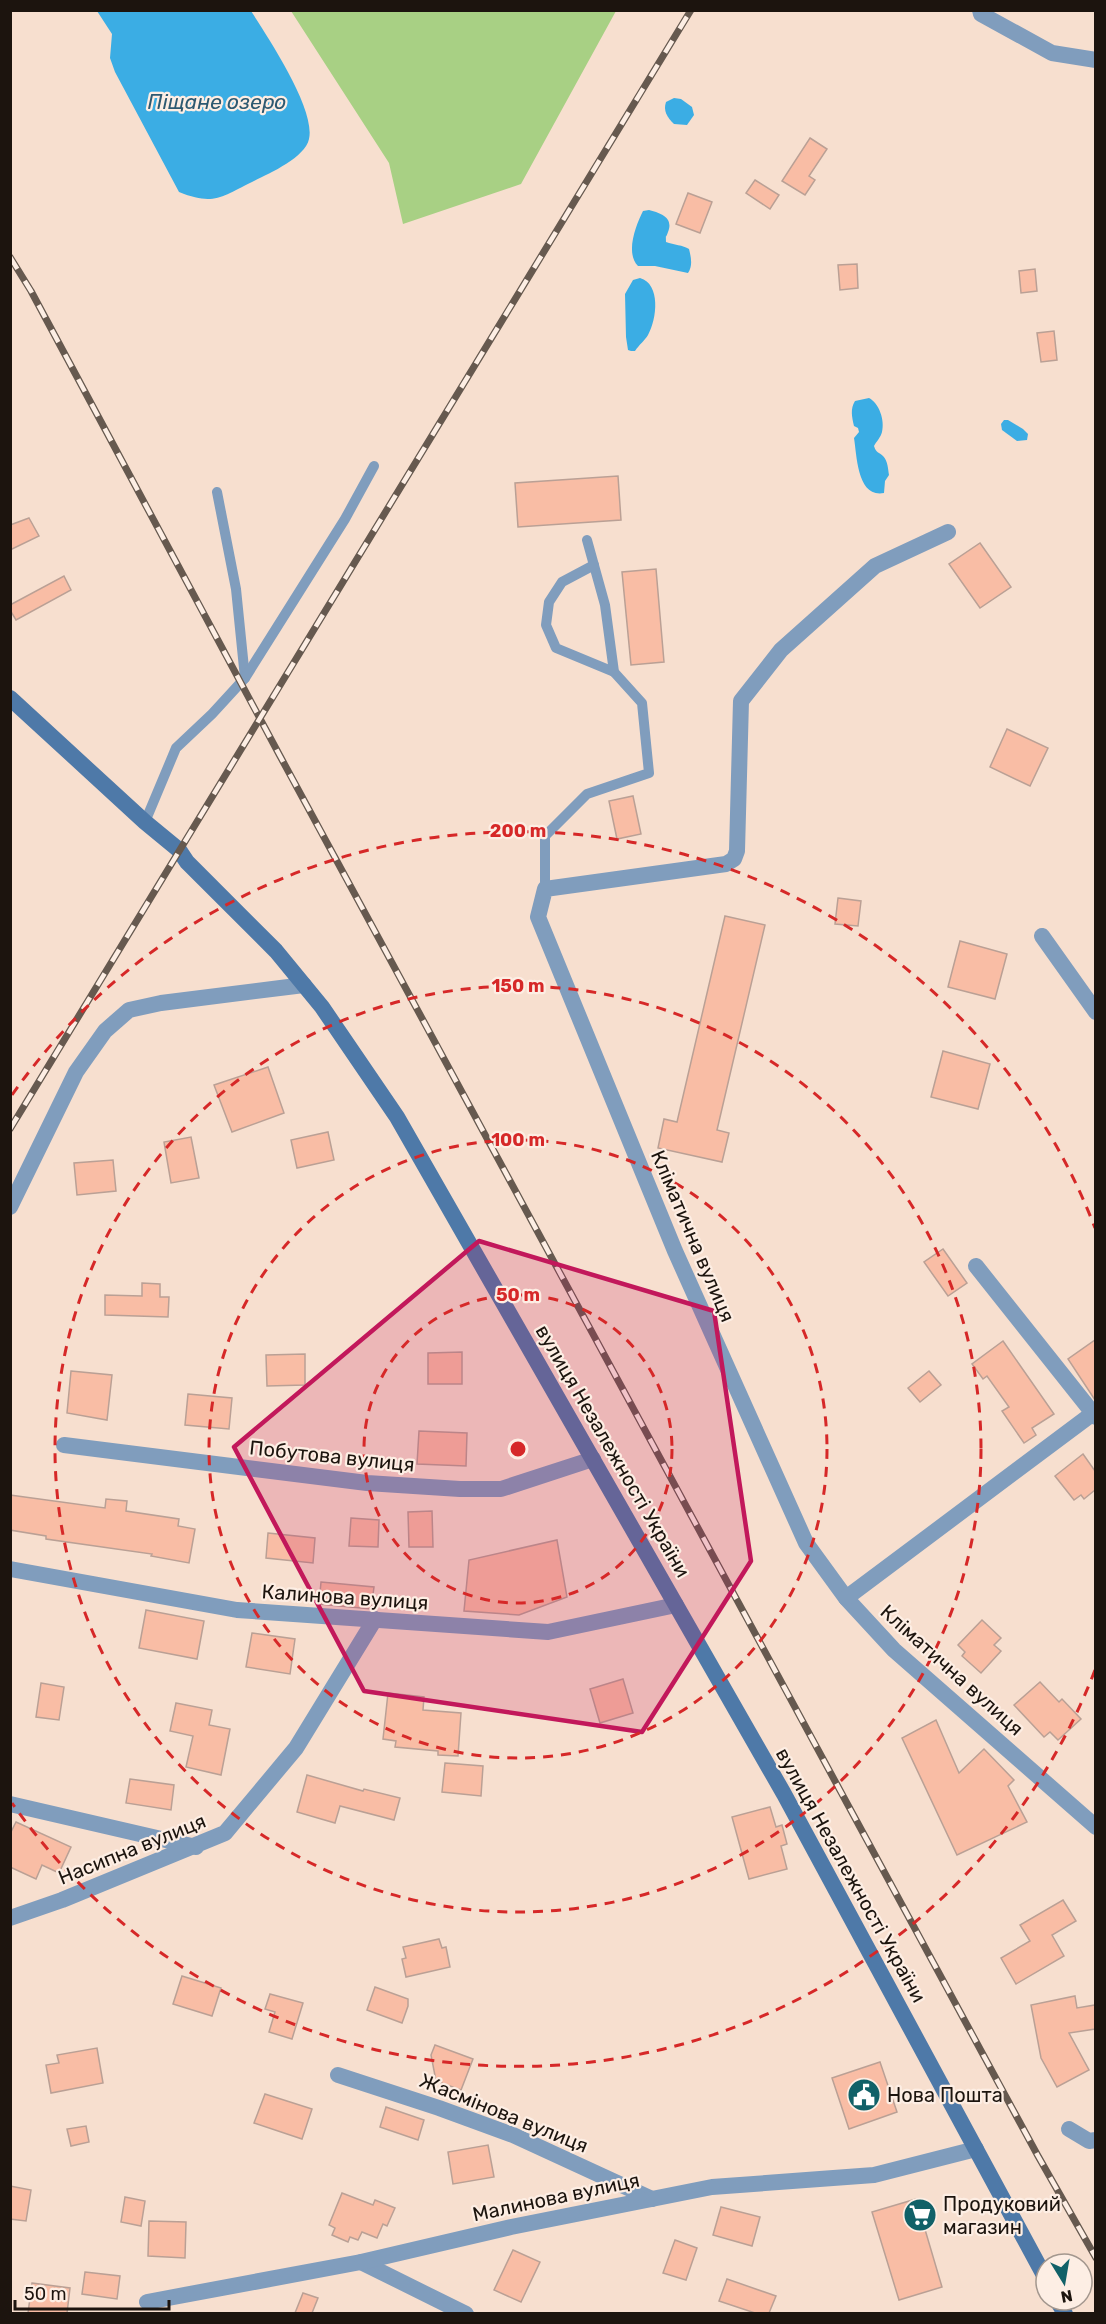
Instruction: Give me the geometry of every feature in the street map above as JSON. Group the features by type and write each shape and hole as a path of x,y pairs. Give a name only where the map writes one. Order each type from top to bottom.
{"main road":[{"name":"вулиця Незалежності України","path":"10,698 145,822 179,850 187,862 276,951 322,1006 397,1117 784,1794 1034,2257"}],"street":[{"path":"980,10 981,14 1052,53 1095,60"},
{"path":"545,889 726,864 734,859 737,851 741,701 781,650 875,566 948,532"},
{"name":"Кліматична вулиця","path":"545,889 538,917 675,1251 806,1543 846,1598 894,1650 1095,1827"},
{"path":"1042,936 1095,1012"},
{"path":"10,1207 76,1072 105,1031 129,1010 160,1003 304,985"},
{"path":"846,1598 1094,1414 976,1266"},
{"name":"Побутова вулиця","path":"64,1445 367,1483 460,1489 501,1489 593,1459"},
{"name":"Калинова вулиця","path":"10,1569 237,1610 548,1632 676,1605"},
{"name":"Насипна вулиця","path":"10,1918 196,1847 225,1833 296,1748 375,1619"},
{"path":"10,1804 196,1847"},
{"name":"Жасмінова вулиця","path":"338,2075 440,2108 513,2135 652,2199"},
{"path":"1069,2129 1089,2141 1095,2140"},
{"name":"Малинова вулиця","path":"147,2302 361,2262 511,2227 712,2187 874,2175 976,2149"},
{"path":"361,2262 466,2313"}],"lane":[{"path":"145,822 176,748 245,678 345,519 374,466"},
{"path":"217,492 236,589 245,678"},
{"path":"587,540 605,605 614,672"},
{"path":"545,889 545,836 587,794 649,773 642,703 614,672 556,648 546,626 549,602 562,582 594,565"}],"highlighted area":[{"path":"479,1241 714,1311 751,1561 642,1732 364,1691 234,1447"}],"green space":[{"path":"291,11 616,11 521,184 403,224 389,163"}],"water":[{"name":"Піщане озеро","path":"97,11 251,11 298,92 309,126 309,139 306,146 301,153 285,165 217,198 201,198 179,192 115,72 110,58 112,34"},
{"path":"674,98 681,99 692,107 694,115 687,125 674,124 666,114 666,102"},
{"path":"649,210 668,219 666,242 689,249 691,264 688,273 655,266 638,266 634,260 632,247 635,231 643,211"},
{"path":"640,278 651,287 654,294 655,312 648,335 635,351 631,351 628,350 626,337 625,294 633,280"},
{"path":"869,398 878,408 883,422 881,434 874,446 888,465 889,475 885,481 884,493 875,493 868,489 863,483 858,465 854,438 859,432 854,426 852,407 855,401"},
{"path":"1004,420 1008,420 1028,434 1027,440 1017,441 1002,430 1001,424"}],"building":[{"path":"810,138 827,149 809,176 815,180 805,195 782,181"},
{"path":"755,180 779,195 770,209 746,193"},
{"path":"688,193 712,202 700,233 676,224"},
{"path":"857,264 858,288 840,290 838,265"},
{"path":"1035,269 1037,291 1021,293 1019,271"},
{"path":"1054,331 1057,360 1041,362 1037,333"},
{"path":"618,476 621,520 518,527 515,483"},
{"path":"29,518 39,536 10,550 10,525"},
{"path":"980,543 1011,587 980,608 949,564"},
{"path":"656,569 664,662 631,665 622,572"},
{"path":"64,576 71,590 16,620 10,610 10,605"},
{"path":"1007,729 1048,748 1030,786 990,767"},
{"path":"633,796 641,834 617,839 609,801"},
{"path":"838,898 861,901 858,926 835,924"},
{"path":"725,916 765,925 717,1130 729,1133 722,1162 658,1148 664,1119 677,1122"},
{"path":"960,941 1007,954 995,999 948,987"},
{"path":"943,1051 990,1064 978,1109 931,1097"},
{"path":"268,1067 284,1113 232,1132 214,1085"},
{"path":"328,1132 334,1160 297,1168 291,1140"},
{"path":"191,1137 199,1178 171,1183 164,1142"},
{"path":"113,1160 116,1191 77,1195 74,1163"},
{"path":"943,1249 967,1283 948,1296 924,1262"},
{"path":"142,1283 160,1284 160,1297 169,1297 168,1317 105,1315 105,1295 142,1296"},
{"path":"1095,1340 1095,1400 1068,1359"},
{"path":"1003,1341 1054,1414 1032,1428 1036,1435 1024,1443 1002,1411 1009,1407 987,1376 983,1379 972,1364"},
{"path":"462,1352 462,1384 428,1384 428,1353"},
{"path":"305,1354 305,1385 267,1386 266,1355"},
{"path":"71,1371 112,1375 107,1420 67,1413"},
{"path":"929,1371 941,1385 920,1402 908,1388"},
{"path":"188,1394 232,1398 229,1429 185,1425"},
{"path":"419,1431 467,1433 466,1466 417,1464"},
{"path":"1083,1454 1095,1471 1095,1490 1084,1499 1081,1495 1074,1500 1055,1476"},
{"path":"10,1495 105,1508 106,1499 127,1501 126,1511 179,1519 178,1526 195,1529 189,1563 151,1556 152,1554 46,1539 46,1536 10,1530"},
{"path":"432,1511 433,1547 409,1547 408,1512"},
{"path":"351,1518 379,1520 378,1547 349,1546"},
{"path":"268,1533 315,1538 313,1563 266,1558"},
{"path":"557,1540 567,1597 519,1615 464,1611 469,1560"},
{"path":"321,1582 374,1587 371,1609 319,1604"},
{"path":"146,1610 204,1621 197,1659 139,1648"},
{"path":"982,1620 1001,1638 994,1645 1001,1651 981,1673 962,1656 965,1652 958,1645"},
{"path":"252,1633 295,1639 290,1674 246,1667"},
{"path":"623,1679 633,1713 600,1723 590,1689"},
{"path":"1040,1682 1059,1702 1062,1699 1081,1719 1058,1740 1050,1732 1044,1737 1014,1705"},
{"path":"41,1683 64,1687 59,1720 36,1717"},
{"path":"388,1693 424,1697 423,1710 461,1713 458,1756 438,1755 438,1751 395,1747 396,1741 383,1739"},
{"path":"176,1703 212,1710 209,1725 230,1729 221,1775 186,1767 193,1736 170,1731"},
{"path":"936,1720 959,1773 984,1749 1014,1780 1008,1786 1027,1822 957,1855 902,1738"},
{"path":"445,1763 483,1766 481,1796 442,1792"},
{"path":"307,1775 363,1791 364,1789 400,1798 394,1820 340,1806 335,1823 297,1812"},
{"path":"130,1779 174,1785 171,1810 126,1803"},
{"path":"770,1807 776,1827 782,1825 787,1844 781,1846 787,1869 749,1879 732,1817"},
{"path":"16,1822 71,1847 59,1873 42,1865 36,1879 10,1867 10,1834"},
{"path":"1063,1900 1076,1921 1052,1935 1064,1956 1016,1984 1001,1958 1030,1941 1020,1925"},
{"path":"439,1939 442,1948 446,1947 450,1967 406,1977 402,1959 406,1958 403,1947"},
{"path":"182,1976 221,1988 212,2016 173,2004"},
{"path":"375,1987 408,1999 402,2023 367,2010"},
{"path":"270,1994 303,2003 292,2039 269,2032 275,2012 265,2009"},
{"path":"1075,1996 1077,2008 1095,2005 1095,2029 1069,2033 1089,2070 1057,2087 1041,2058 1031,2005"},
{"path":"435,2045 473,2059 461,2090 436,2081 431,2055"},
{"path":"97,2048 103,2083 51,2093 46,2065 59,2063 57,2055"},
{"name":"Нова Пошта","path":"880,2062 897,2112 849,2129 832,2078"},
{"path":"265,2094 312,2109 302,2139 254,2123"},
{"path":"386,2107 424,2120 418,2140 380,2127"},
{"path":"86,2126 89,2142 71,2146 67,2129"},
{"path":"488,2145 494,2177 453,2184 448,2152"},
{"path":"10,2186 31,2190 26,2221 10,2219"},
{"path":"342,2193 373,2205 375,2200 395,2208 387,2226 383,2224 377,2238 362,2232 358,2240 350,2237 348,2242 332,2235 335,2228 329,2225"},
{"path":"125,2197 145,2201 141,2226 121,2222"},
{"path":"916,2199 942,2287 899,2300 872,2212"},
{"path":"721,2207 760,2217 752,2246 713,2235"},
{"path":"149,2221 186,2222 185,2258 148,2256"},
{"path":"675,2240 697,2248 686,2280 663,2273"},
{"path":"513,2250 540,2262 521,2302 494,2290"},
{"path":"85,2272 120,2276 117,2299 82,2294"},
{"path":"727,2279 776,2296 769,2313 755,2313 719,2301"},
{"path":"32,2283 70,2288 67,2313 28,2313"},
{"path":"303,2293 318,2298 312,2313 295,2313"}],"railway":[{"path":"10,1129 691,10"},
{"path":"10,257 31,291 280,756 1038,2156 1096,2258"}],"place":[{"name":"Нова Пошта","path":"864,2095"},
{"name":"Продуковий магазин","path":"920,2215"}]}
